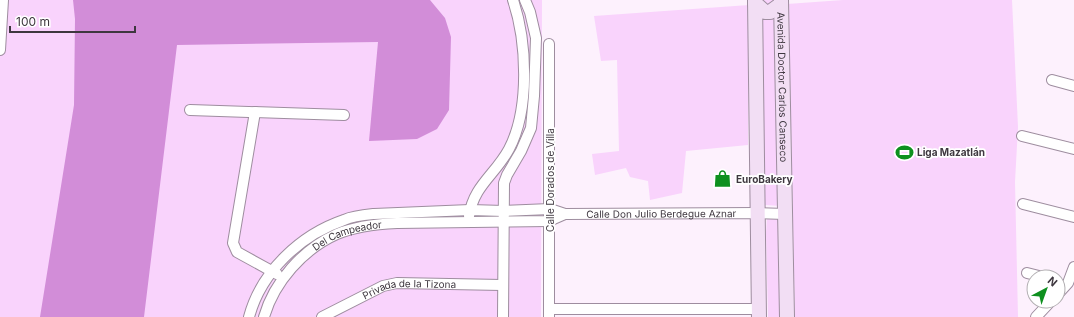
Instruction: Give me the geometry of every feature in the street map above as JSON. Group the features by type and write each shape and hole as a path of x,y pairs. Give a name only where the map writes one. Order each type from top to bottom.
{"main road":[{"path":"755,2 765,12 770,12 781,2"},
{"path":"755,2 759,313"},
{"name":"Avenida Doctor Carlos Canseco","path":"781,2 787,317"}],"street":[{"path":"0,50 3,0"},
{"path":"468,222 474,198 509,149 516,133 521,113 523,90 523,43 519,19 513,0"},
{"path":"502,317 504,183 531,128 534,96 536,38 530,12 525,0"},
{"name":"Calle Dorados de Villa","path":"549,313 550,44"},
{"path":"1052,80 1074,86"},
{"path":"190,110 344,115"},
{"path":"255,112 233,243 237,252 283,278"},
{"path":"1022,136 1074,149"},
{"path":"494,170 507,175"},
{"path":"1023,204 1074,217"},
{"path":"550,209 565,214"},
{"name":"Del Campeador","path":"249,317 258,293 272,271 297,246 308,238 320,230 345,219 374,214 470,210 504,211 550,209"},
{"name":"Calle Don Julio Berdegue Aznar","path":"565,214 784,214"},
{"name":"Del Campeador","path":"264,317 272,294 292,267 314,248 337,234 348,230 374,225 390,224 550,220 565,214"},
{"path":"1067,283 1074,267"},
{"name":"Privada de la Tizona","path":"322,317 383,286 397,283 502,285"},
{"path":"1036,317 1044,309"},
{"path":"549,313 759,313"}],"shaded area":[{"path":"0,0 542,0 541,317 0,317"},
{"path":"73,0 430,0 445,18 451,37 449,110 437,129 417,139 369,141 378,42 177,45 144,317 40,317 74,105 75,19"},
{"path":"758,0 776,0 782,206 765,205"},
{"name":"Liga Mazatlán","path":"843,0 1012,0 1018,127 1015,182 1018,317 795,317 787,4"},
{"path":"749,5 748,145 686,151 682,193 650,200 648,181 630,177 626,168 595,175 592,154 619,151 617,60 601,61 594,16"},
{"path":"767,216 775,216 779,221 783,317 768,317"}],"place":[{"name":"Liga Mazatlán","path":"904,152"},
{"name":"EuroBakery","path":"723,179"}]}
